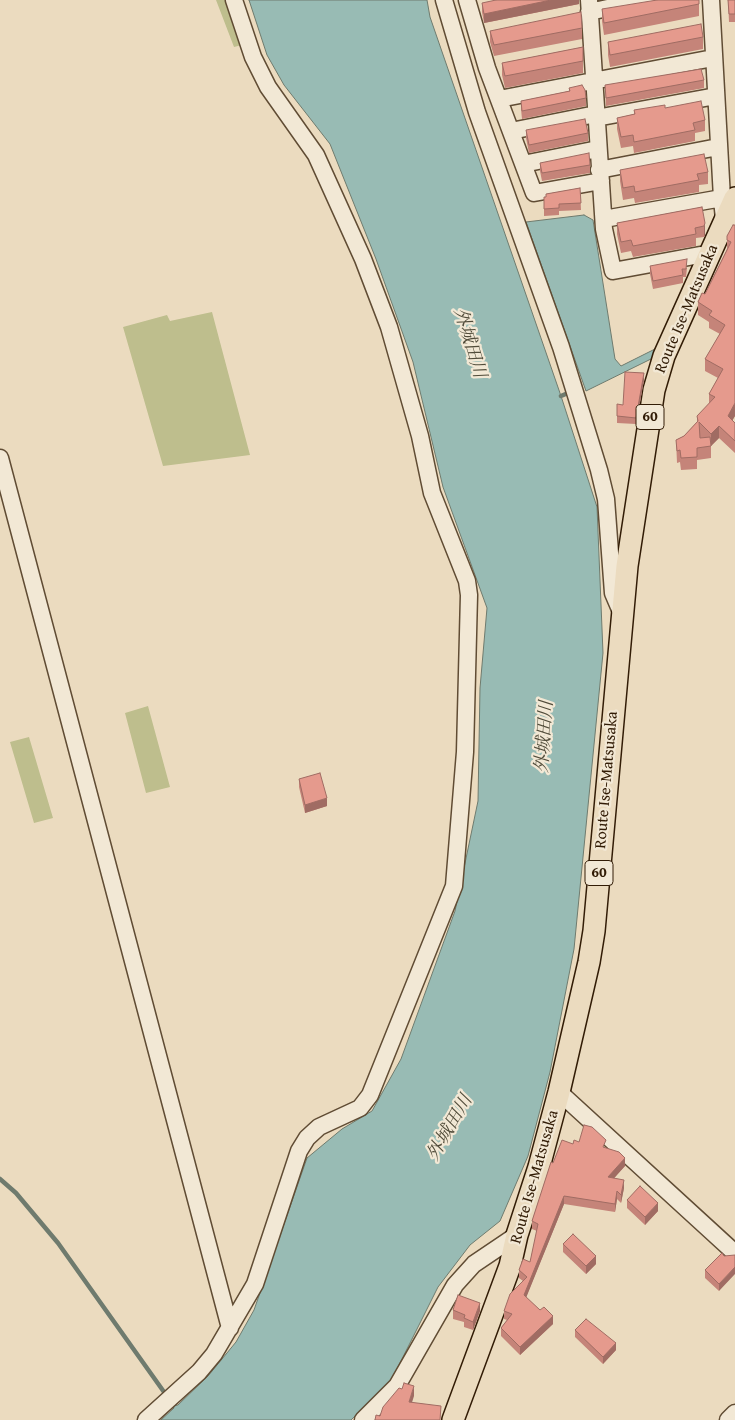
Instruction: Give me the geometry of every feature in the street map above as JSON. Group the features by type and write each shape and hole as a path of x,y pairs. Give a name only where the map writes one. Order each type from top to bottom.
{"main road":[{"name":"Route Ise-Matsusaka","path":"453,1420 510,1266 517,1235 539,1167 559,1092 594,931 627,566 654,390 664,356 708,257 730,224 728,198"}],"street":[{"path":"146,1420 199,1372 214,1354 230,1328 255,1284 299,1151 307,1138 319,1127 360,1108 370,1095 454,886 465,752 469,595 467,581 432,493 420,436 389,327 363,259 316,154 268,87 253,57 234,0"},
{"path":"444,0 477,112 561,347 599,470 606,499 613,593 622,614"},
{"path":"467,0 487,68 534,194 600,175 718,147"},
{"path":"571,16 589,6 646,0"},
{"path":"604,220 728,198 718,147 711,0"},
{"path":"589,6 604,220 613,271 700,255 708,257"},
{"path":"694,27 712,24"},
{"path":"476,34 495,31"},
{"path":"573,51 611,42"},
{"path":"499,99 713,58"},
{"path":"487,68 506,64"},
{"path":"511,131 716,96"},
{"path":"523,164 598,149"},
{"path":"0,458 230,1328"},
{"path":"559,1092 735,1254"},
{"path":"363,1420 398,1386 455,1285 474,1264 517,1235"},
{"path":"728,1420 735,1413"}],"green space":[{"path":"216,0 227,0 242,45 234,47"},
{"path":"212,312 250,455 163,466 123,327 167,315 170,321"},
{"path":"148,706 170,787 146,793 125,713"},
{"path":"29,737 53,818 34,823 10,742"}],"water":[{"name":"外城田川","path":"249,0 427,0 430,17 561,396 597,507 603,653 574,949 550,1072 528,1156 500,1221 470,1245 438,1287 391,1381 351,1420 161,1420 174,1408 173,1406 178,1405 208,1376 236,1342 254,1310 307,1158 342,1129 372,1111 401,1059 455,911 478,801 480,688 487,608 443,487 413,362 376,259 330,144 284,85 267,55"},
{"path":"584,215 593,220 615,359 621,366 657,348 653,358 586,391 526,222"}],"building":[{"path":"496,0 551,0 484,14 482,3"},
{"path":"657,0 699,0 699,4 604,23 602,9"},
{"path":"728,0 735,0 735,14 729,14"},
{"path":"581,12 582,28 494,45 490,31"},
{"path":"701,24 703,37 610,55 608,42"},
{"path":"583,47 583,61 505,76 502,63"},
{"path":"701,69 704,80 606,98 605,85"},
{"path":"582,85 586,98 522,111 521,101 570,91 569,88"},
{"path":"701,101 705,120 693,123 695,130 634,142 633,135 621,137 617,118 635,114 634,110 665,105 665,108"},
{"path":"585,119 588,133 529,145 526,130"},
{"path":"589,153 590,165 542,173 540,163"},
{"path":"704,154 708,172 697,174 699,180 635,192 634,186 623,188 620,170"},
{"path":"580,188 581,203 559,204 559,208 544,209 544,197 546,197 546,194"},
{"path":"702,207 705,223 704,226 695,228 696,234 633,246 631,240 621,242 617,223"},
{"path":"733,225 735,225 735,403 728,416 735,423 735,441 719,426 711,434 699,422 700,438 710,437 711,446 697,448 697,457 681,458 680,450 677,451 676,440 684,436 698,421 697,416 715,397 709,394 723,369 705,359 725,325 709,315 712,311 698,302 702,293 705,294 731,242 727,240 727,236"},
{"path":"687,259 686,269 682,269 683,275 653,281 650,266"},
{"path":"625,372 644,373 636,418 617,416 617,404 623,405"},
{"path":"320,773 327,798 305,805 299,779"},
{"path":"584,1125 592,1127 606,1140 603,1147 619,1152 625,1158 608,1177 624,1180 621,1195 617,1191 615,1204 564,1196 524,1295 540,1310 544,1307 553,1316 520,1347 501,1328 512,1314 504,1311 510,1294 527,1277 519,1270 523,1259 530,1262 538,1224 532,1221 551,1162 553,1163 562,1140 573,1144 574,1140 579,1142"},
{"path":"640,1186 658,1203 645,1217 627,1200"},
{"path":"573,1234 596,1256 586,1266 563,1244"},
{"path":"722,1253 724,1256 735,1255 735,1267 719,1284 705,1270"},
{"path":"458,1295 480,1303 473,1322 464,1318 465,1315 453,1310"},
{"path":"586,1319 616,1343 603,1357 575,1330"},
{"path":"404,1383 414,1386 409,1402 441,1406 440,1420 375,1420 376,1415 380,1416 383,1407 399,1388 402,1389"}],"waterway":[{"path":"561,396 568,393"},
{"path":"0,1179 16,1193 58,1243 164,1392"}]}
